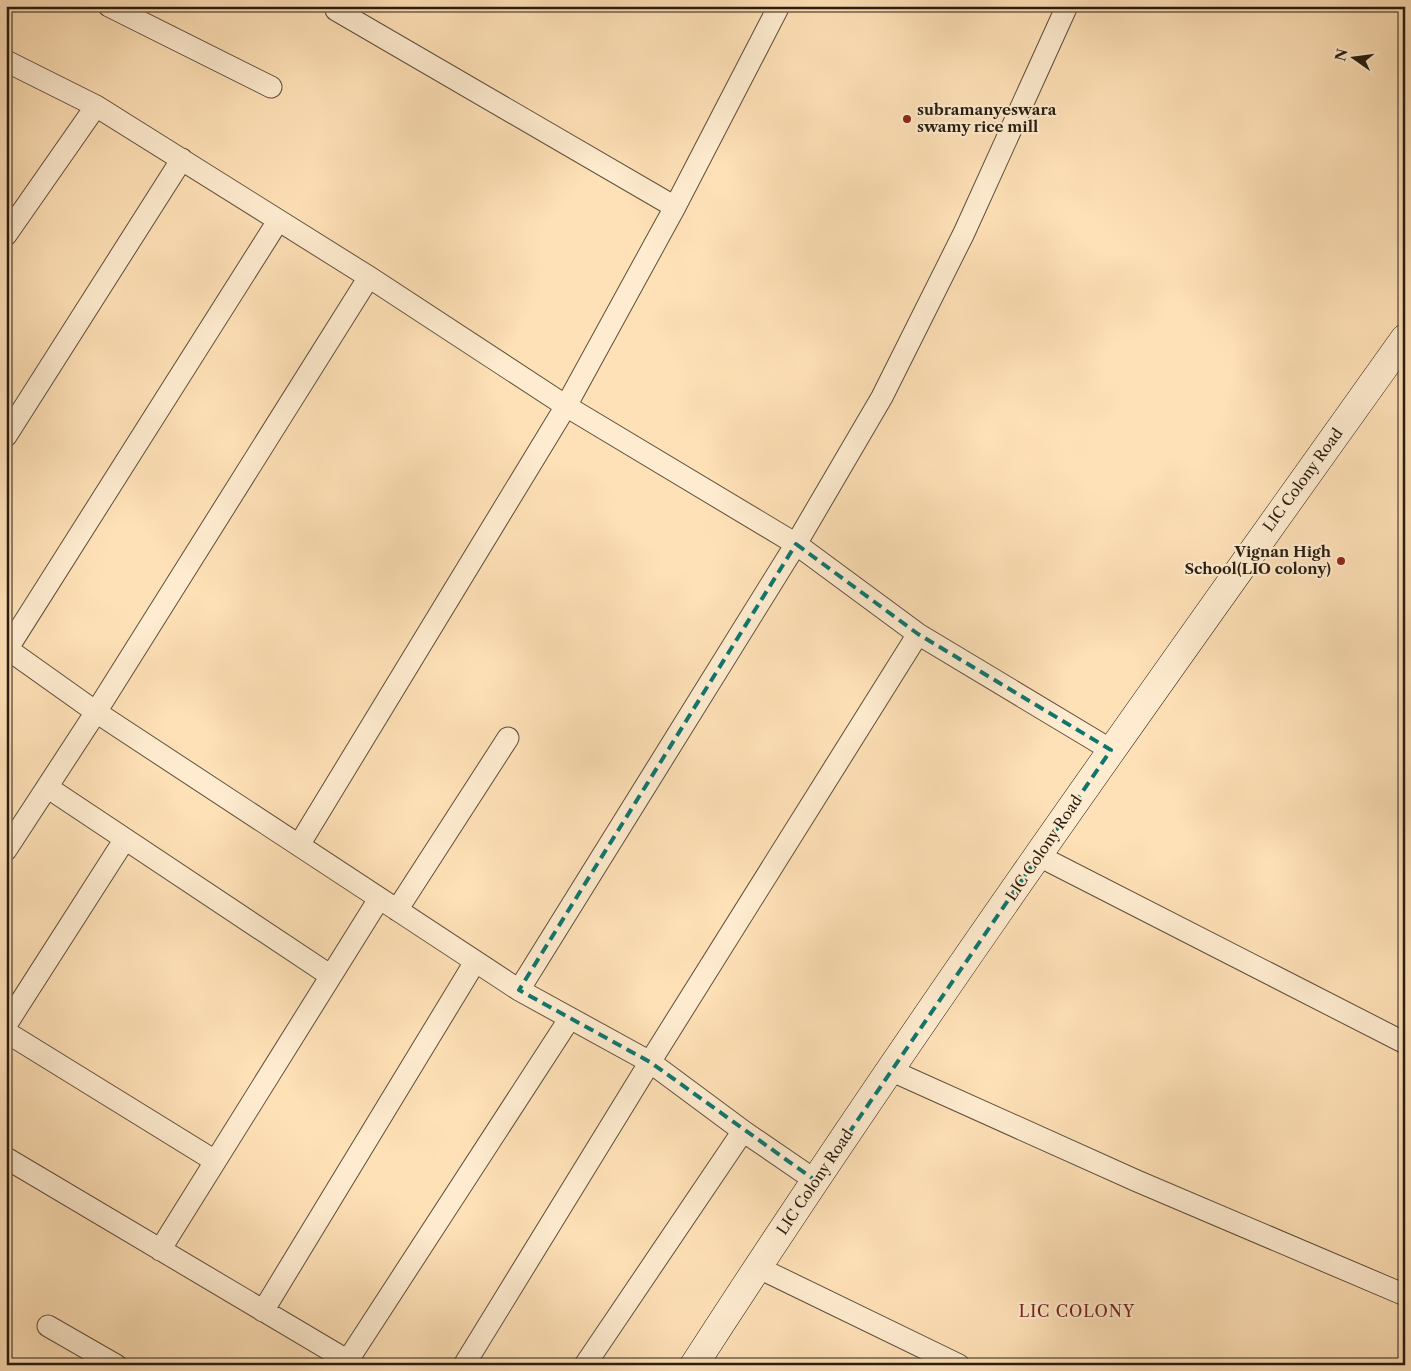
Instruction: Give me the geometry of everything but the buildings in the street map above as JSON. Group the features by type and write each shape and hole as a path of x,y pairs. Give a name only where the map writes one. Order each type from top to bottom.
{"main road":[{"name":"LIC Colony Road","path":"694,1365 890,1070 1111,750 1405,338"}],"street":[{"path":"109,6 271,88"},
{"path":"299,846 566,406 675,208 779,6"},
{"path":"519,990 796,544 886,388 964,233 1067,6"},
{"path":"336,10 675,208"},
{"path":"6,61 96,106 369,277 566,406 796,544 918,634 1111,750"},
{"path":"6,235 96,106"},
{"path":"6,436 182,160"},
{"path":"278,221 7,649 96,712 475,962 519,990 650,1062 743,1131 816,1181"},
{"path":"6,850 96,712 369,277"},
{"path":"464,1365 650,1062 918,634"},
{"path":"397,910 508,738"},
{"path":"47,787 331,976"},
{"path":"6,1025 125,839"},
{"path":"1039,856 1405,1043"},
{"path":"160,1250 379,899"},
{"path":"263,1311 475,962"},
{"path":"6,1158 351,1363 570,1018"},
{"path":"6,1032 215,1160"},
{"path":"890,1070 1137,1181 1405,1295"},
{"path":"585,1365 743,1131"},
{"path":"758,1267 959,1365"},
{"path":"48,1326 116,1365"}],"highlighted area":[{"path":"796,544 918,634 1111,750 816,1181 650,1062 519,990"}],"place":[{"name":"subramanyeswara swamy rice mill","path":"907,119"},
{"name":"Vignan High School(LIO colony)","path":"1341,561"}],"district":[{"name":"LIC COLONY","path":"1077,1311"}]}
